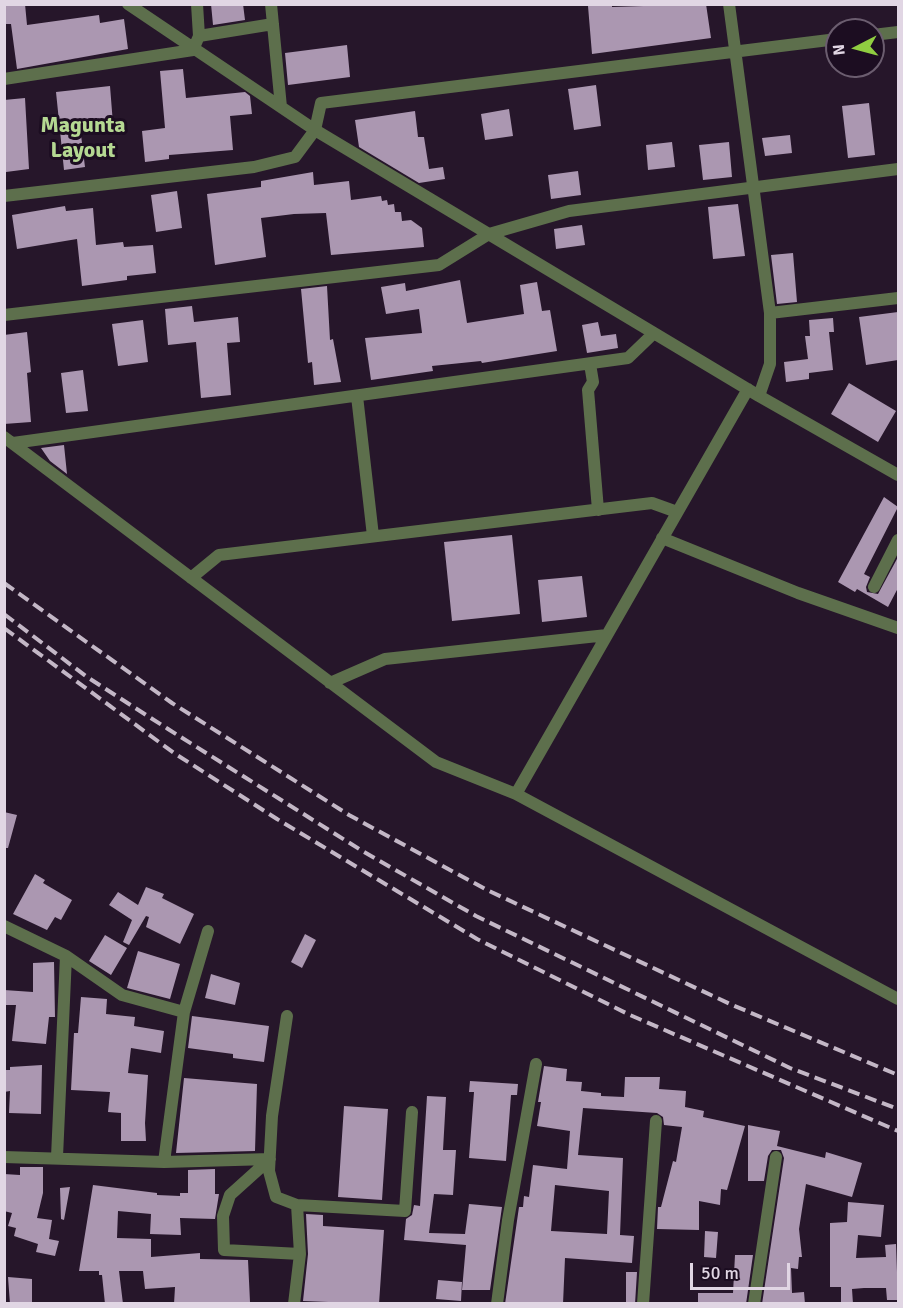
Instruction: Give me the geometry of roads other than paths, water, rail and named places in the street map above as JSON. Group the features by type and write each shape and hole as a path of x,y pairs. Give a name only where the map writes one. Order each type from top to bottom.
{"street":[{"path":"128,4 193,50 315,130 753,392 897,470"},
{"path":"193,50 199,36 197,4"},
{"path":"271,4 281,107"},
{"path":"516,794 677,512 770,364 770,313 729,4"},
{"path":"199,36 273,24"},
{"path":"4,196 254,167 295,157 315,130 321,103 825,40"},
{"path":"4,79 193,50"},
{"path":"4,315 439,265 489,234 569,211 898,169"},
{"path":"770,313 898,298"},
{"path":"9,440 357,396 628,358 654,333"},
{"path":"590,364 594,382 588,390 598,510"},
{"path":"357,396 374,536"},
{"path":"9,440 436,762 516,794 898,999"},
{"path":"191,578 219,555 652,503 677,512"},
{"path":"662,538 798,593 898,628"},
{"path":"874,587 898,540"},
{"path":"330,683 385,658 607,635"},
{"path":"4,926 66,956 122,995 184,1012"},
{"path":"164,1162 184,1012 208,931"},
{"path":"57,1157 66,956"},
{"path":"287,1016 272,1116 269,1171 276,1197 297,1205 405,1211 412,1112"},
{"path":"497,1304 508,1220 536,1064"},
{"path":"643,1304 656,1120"},
{"path":"4,1157 164,1162 270,1159"},
{"path":"754,1304 776,1157"},
{"path":"270,1159 230,1195 223,1216 224,1250 300,1254"},
{"path":"294,1304 300,1254 297,1205"}],"railway":[{"path":"4,583 172,703 349,815 487,890 730,1004 898,1075"},
{"path":"4,614 87,677 168,729 364,852 476,916 790,1068 898,1109"},
{"path":"4,628 174,753 277,819 477,939 630,1015 898,1131"}],"district":[{"name":"Magunta Layout","path":"83,138"}]}
